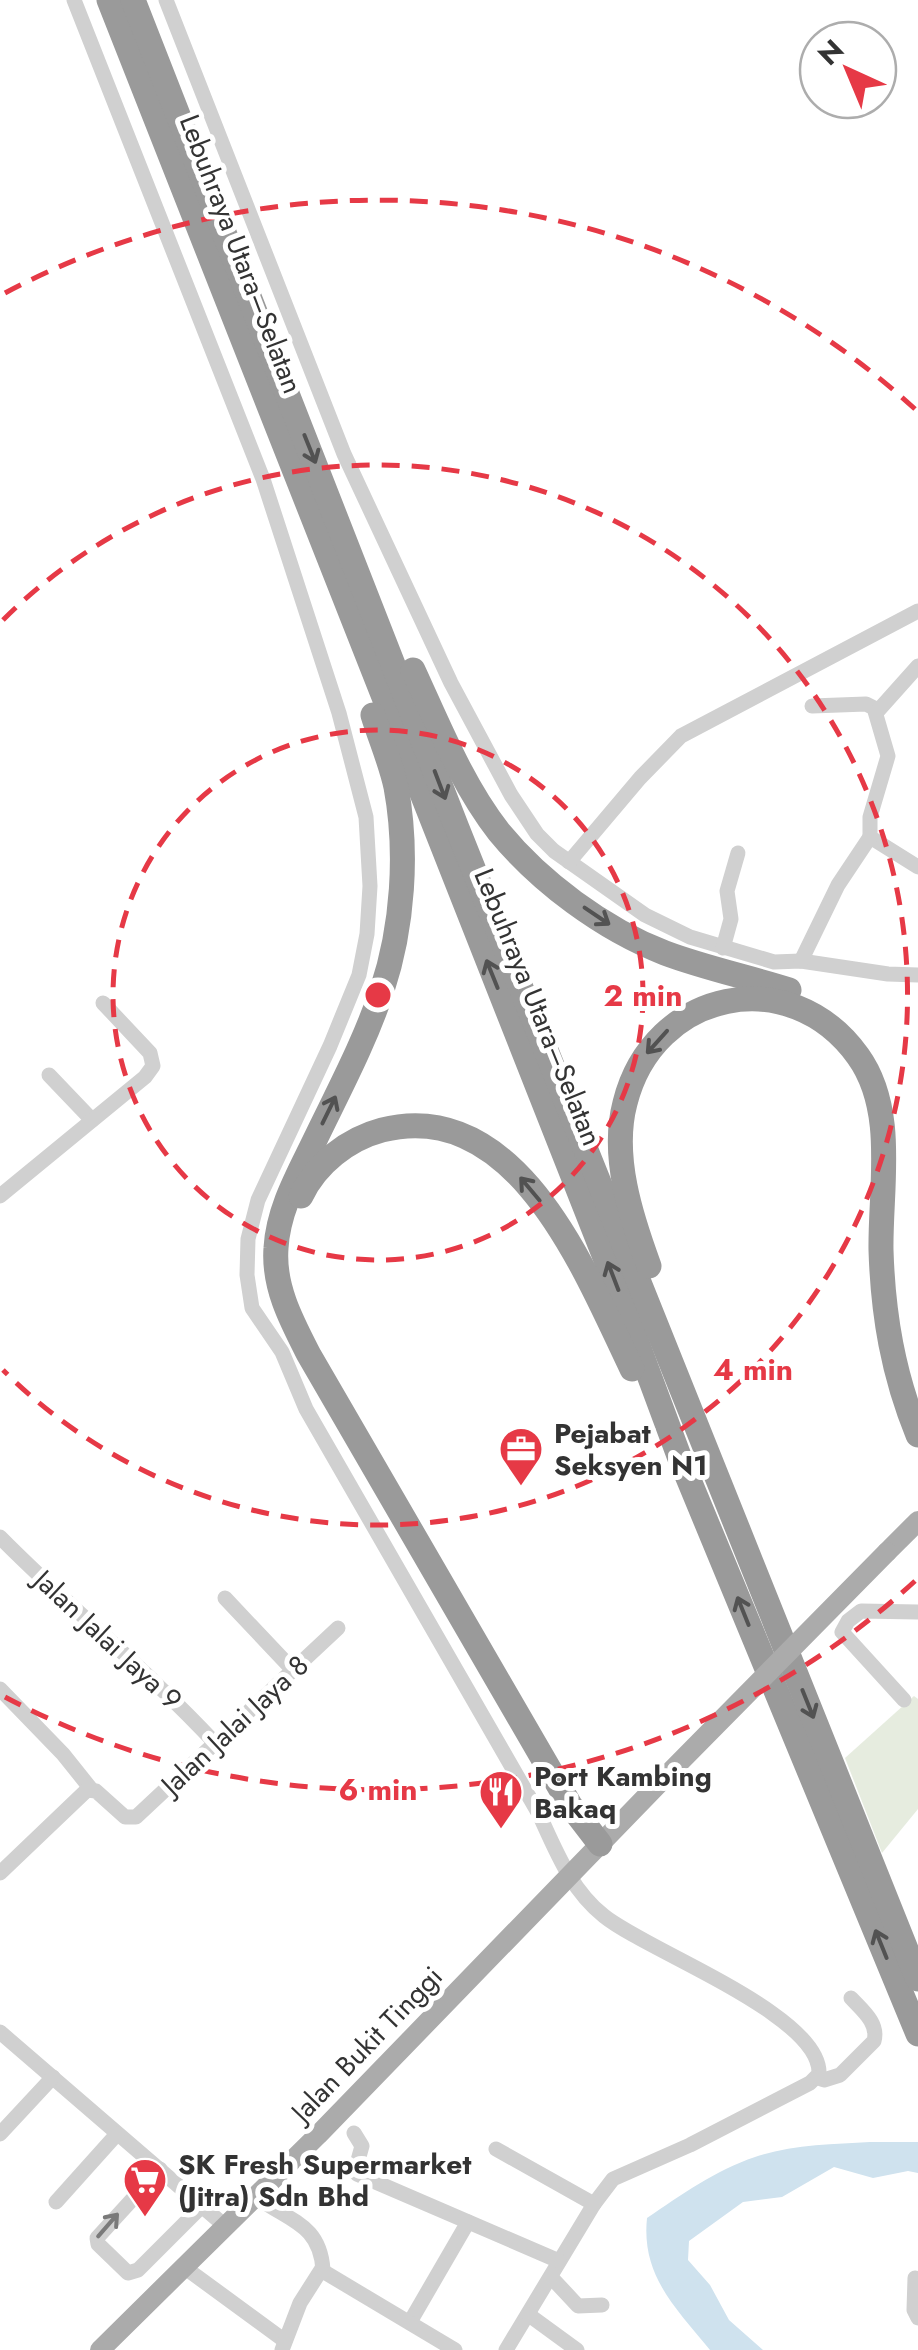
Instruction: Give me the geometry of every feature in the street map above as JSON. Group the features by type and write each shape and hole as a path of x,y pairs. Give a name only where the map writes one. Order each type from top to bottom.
{"highway":[{"name":"Lebuhraya Utara–Selatan","path":"109,0 680,1456 918,2034"},
{"name":"Lebuhraya Utara–Selatan","path":"133,0 494,920 918,1979"},
{"path":"335,578 333,595 395,784 402,880 384,987 368,1031 283,1209 275,1250 284,1302 309,1355 570,1805 606,1839"},
{"path":"364,585 383,605 478,800 521,856 580,905 660,951 812,999 836,1014 873,1055 890,1106 893,1252 900,1332 918,1390"},
{"path":"745,1546 707,1425 644,1252 626,1191 621,1154 624,1106 644,1056 674,1024 696,1010 724,1001 760,998 782,1002 821,1019 860,1059 882,1114 881,1252 888,1335 894,1372 918,1434"},
{"path":"606,1839 298,1311 286,1261 288,1243 303,1191 317,1172 338,1151 359,1138 403,1126 444,1129 466,1137 506,1164 543,1204 579,1258 662,1434 680,1456"}],"main road":[{"name":"Jalan Bukit Tinggi","path":"100,2350 918,1520"}],"street":[{"path":"74,0 263,478 352,758 370,837 364,954 344,1014 254,1210 248,1240 250,1300 255,1314 282,1352 306,1409 531,1799 570,1876 591,1904 616,1925 772,2012 816,2054 820,2065 818,2078"},
{"path":"166,0 344,454 451,683 511,794 542,840 654,921 723,948 774,962 801,961 918,975"},
{"path":"569,862 681,736 918,611"},
{"path":"876,713 918,666"},
{"path":"801,961 838,885 870,837 870,818 888,756 876,713 866,704 812,706"},
{"path":"870,837 918,867"},
{"path":"723,948 731,919 726,890 738,853"},
{"path":"0,1196 145,1076 154,1062 103,1003"},
{"path":"49,1074 92,1120"},
{"name":"Jalan Jalai Jaya 9","path":"0,1537 63,1601 167,1692 215,1744"},
{"path":"225,1598 293,1670"},
{"path":"904,1700 842,1632 861,1610 918,1612"},
{"name":"Jalan Jalai Jaya 8","path":"91,1789 130,1820 338,1628"},
{"path":"0,1689 64,1754 91,1789 82,1792 3,1863"},
{"path":"506,2350 613,2179 690,2145 818,2078 840,2075 874,2041 872,2022 851,1998"},
{"path":"0,2032 225,2226"},
{"path":"0,2134 53,2078"},
{"path":"354,2133 362,2146 357,2174 559,2261"},
{"path":"56,2202 118,2134"},
{"path":"496,2149 594,2204"},
{"path":"160,2169 97,2238 98,2244 128,2273 138,2270 202,2206"},
{"path":"255,2196 310,2232 322,2251 323,2270"},
{"path":"410,2322 468,2222"},
{"path":"184,2267 283,2346 309,2286 323,2270"},
{"path":"323,2270 455,2350"},
{"path":"551,2278 578,2306 602,2304"},
{"path":"915,2278 914,2310 918,2318"},
{"path":"530,2315 577,2350"}],"shaded area":[{"path":"914,1696 918,1699 918,1809 882,1853 845,1758"}],"water":[{"path":"918,2142 918,2173 908,2171 873,2178 834,2167 782,2197 743,2202 689,2241 688,2260 710,2285 729,2320 763,2350 710,2350 655,2274 647,2218 713,2176 755,2157 827,2144"}],"place":[{"name":"Pejabat Seksyen N1","path":"521,1487"},
{"name":"Port Kambing Bakaq","path":"501,1830"},
{"name":"SK Fresh Supermarket (Jitra) Sdn Bhd","path":"145,2218"}]}
